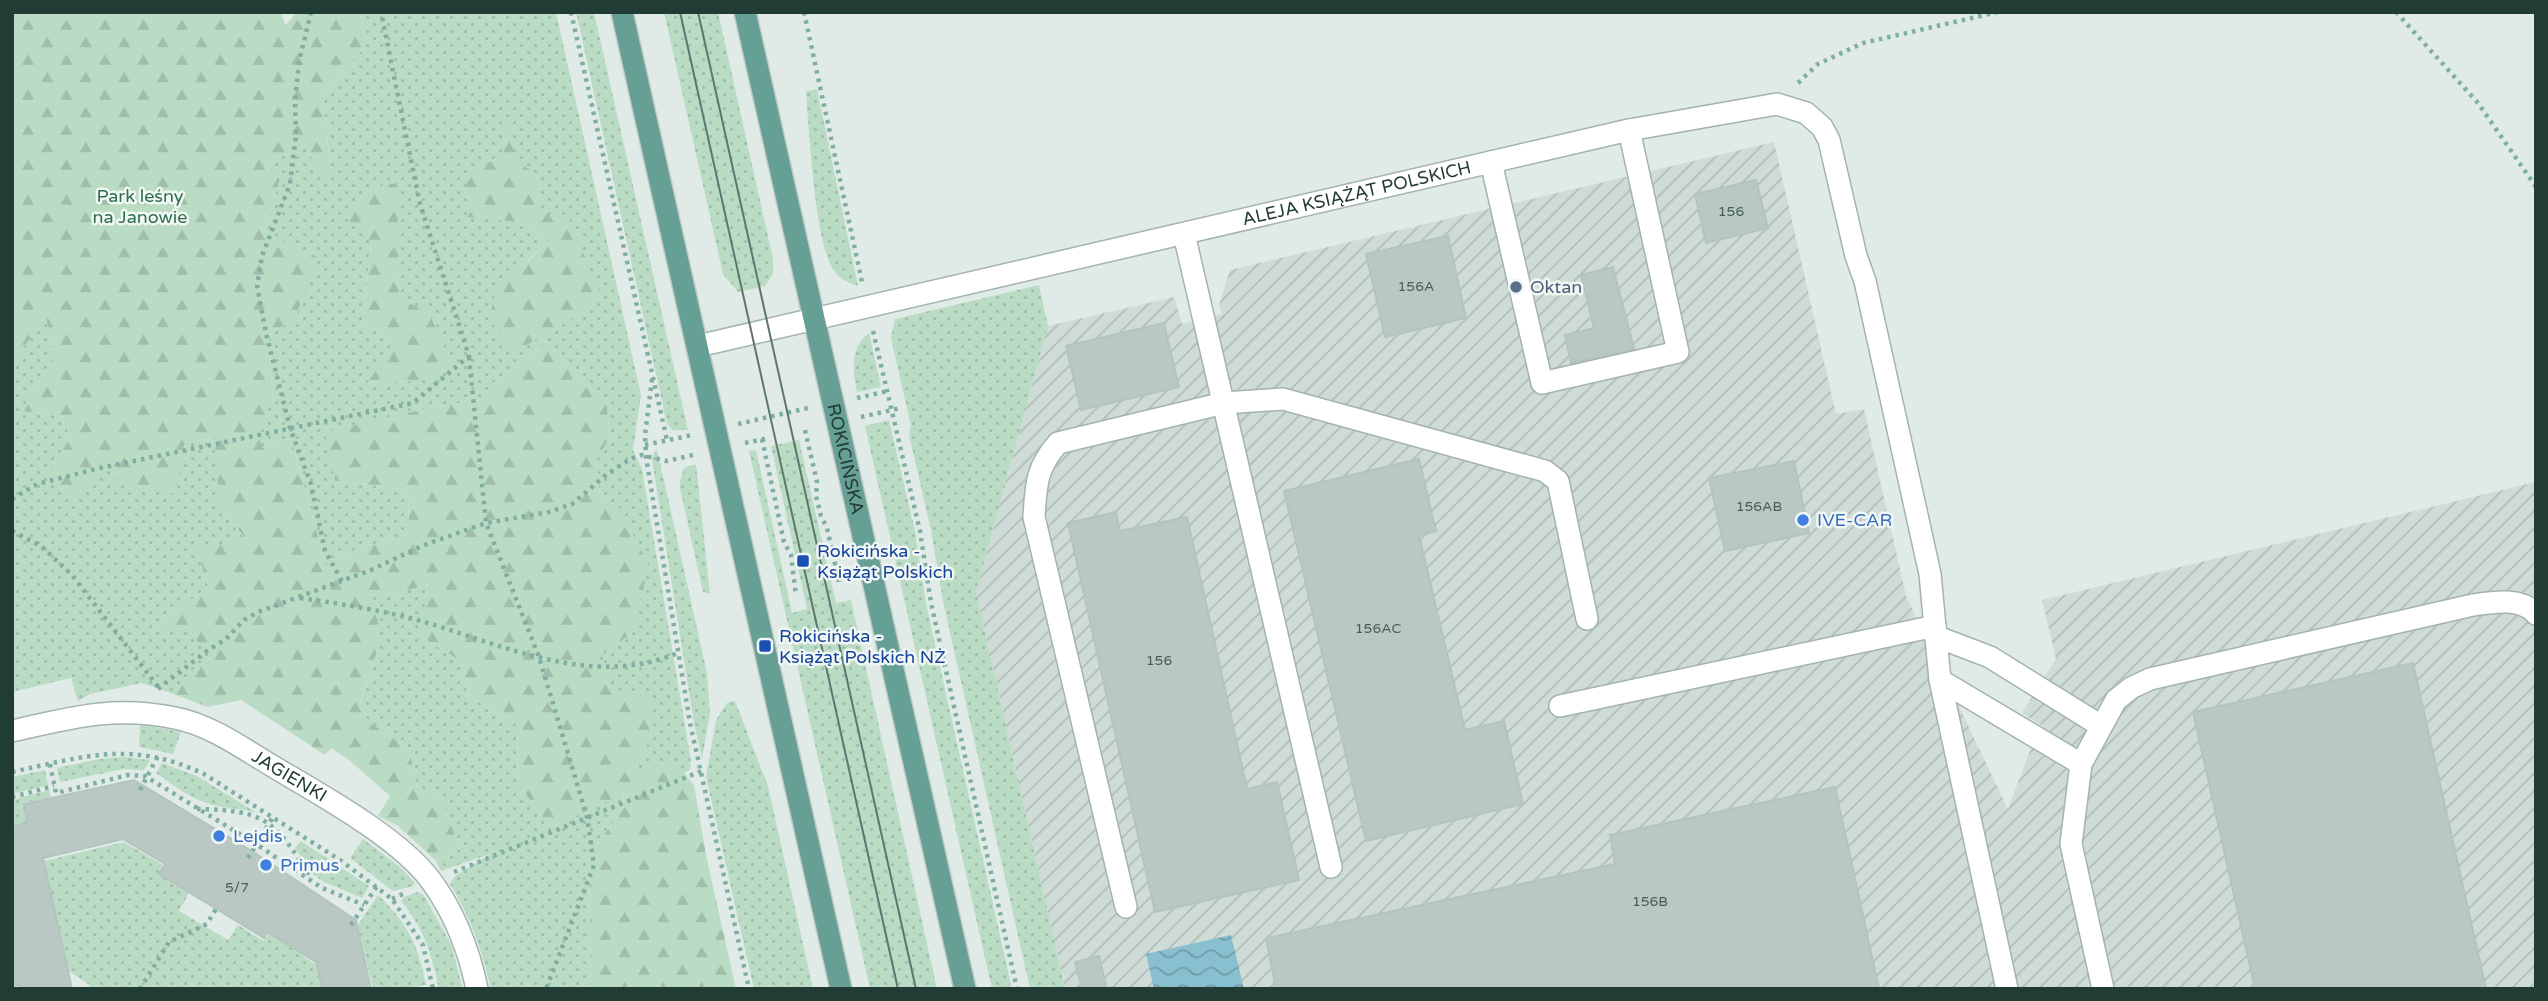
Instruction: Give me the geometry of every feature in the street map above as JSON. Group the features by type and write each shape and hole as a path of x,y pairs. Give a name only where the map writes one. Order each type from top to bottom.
{"main road":[{"path":"622,12 841,989"},
{"name":"ROKICIŃSKA","path":"745,12 965,989"}],"street":[{"name":"ALEJA KSIĄŻĄT POLSKICH","path":"698,346 1629,130 1777,104"},
{"path":"1777,104 1806,113 1822,127 1829,140 1856,256 1865,281 1930,574 1940,680 2007,989"},
{"path":"1491,162 1542,383 1678,352 1629,130"},
{"path":"1184,234 1331,867"},
{"path":"1126,907 1034,517 1036,479 1048,455 1058,443 1224,403 1283,399 1545,471 1558,481 1587,619"},
{"path":"2103,989 2071,844 2081,764 2116,700 2131,688 2150,680 2473,605 2502,601 2531,608 2536,614"},
{"path":"1560,706 1935,631 1990,657 2101,726"},
{"path":"1940,680 2081,764"},
{"name":"JAGIENKI","path":"12,731 94,713 126,711 176,718 219,734 304,785 405,853 432,881 461,933 477,989"}],"path":[{"path":"311,12 299,62 295,101 296,135 290,184 262,256 257,286 290,428 311,484 325,551 342,581"},
{"path":"381,12 420,204 469,356 486,523 539,657 587,817 594,865 546,989"},
{"path":"571,12 667,440"},
{"path":"804,12 864,289"},
{"path":"1777,104 1818,64 1836,54 1863,43 1998,12"},
{"path":"2396,12 2478,103 2536,187"},
{"path":"872,327 920,531 931,603 1017,989"},
{"path":"12,499 37,484 88,471 413,403 469,356"},
{"path":"652,379 646,457 690,723 749,989"},
{"path":"856,398 888,391"},
{"path":"739,424 809,407"},
{"path":"860,417 901,408"},
{"path":"797,432 814,428"},
{"path":"805,430 817,482 816,496 827,528 839,586"},
{"path":"645,445 693,434"},
{"path":"744,444 769,438"},
{"path":"762,439 784,542 791,555 796,595"},
{"path":"126,711 207,650 226,639 244,621 258,612 486,523 549,512 572,504 619,465 641,456 667,461 697,454"},
{"path":"12,531 41,546 72,575 159,688"},
{"path":"298,598 372,608 570,665 633,667 680,652"},
{"path":"12,772 120,752 158,757 204,774 377,886 391,899 423,945 433,989"},
{"path":"141,790 158,757"},
{"path":"50,764 57,795 128,775 146,777 314,882 364,905"},
{"path":"391,899 702,770"},
{"path":"12,797 54,786"},
{"path":"196,808 235,810 269,822 285,838 314,882"},
{"path":"248,858 273,817"},
{"path":"351,925 377,886"},
{"path":"140,989 169,942 207,924 216,909"}],"shaded area":[{"path":"1774,142 1836,414 1864,409 1906,596 2008,809 2031,748 2044,727 2022,713 2056,659 2042,600 2536,482 2536,989 1065,989 976,592 1048,326 1174,297 1182,324 1204,319 1222,314 1219,305 1230,270"}],"green space":[{"name":"Park leśny na Janowie","path":"12,12 280,12 286,25 297,12 360,12 367,44 323,96 331,173 318,176 307,145 262,164 280,179 265,232 318,257 295,318 269,335 273,401 257,428 263,448 291,438 327,569 347,553 409,533 408,490 335,481 325,432 479,399 493,383 548,342 580,379 606,398 610,437 596,460 601,504 618,505 648,564 635,631 602,655 609,688 652,698 647,747 634,773 672,759 694,785 706,855 736,989 591,989 589,856 621,811 624,793 551,828 517,783 518,725 468,696 459,660 417,634 431,584 398,593 366,595 378,606 377,651 360,703 368,721 409,749 417,785 442,801 460,849 436,861 397,825 378,816 390,796 331,748 325,755 241,700 208,707 176,695 190,672 211,657 185,627 155,629 208,587 197,549 246,539 220,509 214,437 184,444 175,494 115,484 116,458 70,501 48,472 69,440 66,417 22,411 54,356 46,317 12,363"},
{"path":"360,12 556,12 641,395 633,450 642,469 691,761 690,770 684,773 672,759 634,774 602,655 635,631 601,504 596,460 610,437 606,398 580,379 548,342 493,383 479,399 421,410 335,481 408,490 409,533 347,553 327,569 291,438 263,448 256,428 273,401 269,335 295,318 265,232 280,179 262,164 307,145 331,173 323,96 367,44","holes":["501,157 537,174 541,212 603,300 527,261 550,241 517,222 467,216 485,164","396,183 399,299 414,381 368,383 398,341 363,326 371,242"]},
{"path":"576,12 594,12 688,430 672,430 667,424"},
{"path":"664,12 718,12 773,259 773,274 765,286 738,292 723,274"},
{"path":"817,89 858,286 835,272 822,239 814,186 806,91"},
{"path":"507,117 517,162 537,174 541,212 569,219 603,300 515,352 489,319 496,290 550,241 517,222 467,217 466,183 485,164 501,157"},
{"path":"397,183 399,298 429,313 454,369 414,381 367,383 398,341 363,326 371,242 346,217 366,188"},
{"path":"1039,285 1048,326 976,592 1065,989 1030,989 943,601 931,530 909,435 911,426 891,338 895,319"},
{"path":"46,316 54,356 22,411 66,417 69,440 48,472 70,500 117,457 215,437 220,509 246,540 208,587 156,628 185,627 212,657 190,672 176,695 142,683 90,694 78,701 71,678 12,692 12,363"},
{"path":"869,333 881,387 857,392 855,353"},
{"path":"889,420 915,531 926,604 1012,989 992,989 865,426"},
{"path":"799,440 836,603 851,600 937,989 870,989 749,451 756,450 792,613 807,609 771,446"},
{"path":"657,449 707,673 710,713 702,759 652,460"},
{"path":"696,464 710,594 703,592 680,488 684,468"},
{"path":"432,584 417,634 459,660 468,696 518,725 517,783 551,828 624,792 621,811 589,856 591,989 491,989 475,935 450,884 455,876 490,854 441,871 436,861 460,849 442,801 417,785 409,749 368,721 360,704 377,651 365,595 398,593"},
{"path":"735,701 768,786 813,989 754,989 706,777 716,720 727,703"},
{"path":"140,724 181,732 173,754 139,747"},
{"path":"125,757 150,760 144,770 124,769 60,782 57,768 99,759"},
{"path":"162,763 197,776 257,813 213,805 190,796 156,773"},
{"path":"45,770 48,785 12,794 12,777"},
{"path":"49,790 51,797 23,803 26,823 12,826 12,800"},
{"path":"363,839 400,867 415,883 413,886 393,891 350,858"},
{"path":"301,841 369,886 362,898 324,882 311,873 295,848"},
{"path":"124,842 163,865 158,874 189,893 179,911 228,940 238,925 263,941 269,933 315,964 321,989 88,989 90,985 69,971 44,861"},
{"path":"417,892 423,894 452,946 462,987 439,989 426,942 401,901"},
{"path":"378,895 410,936 426,985 373,989 358,925"}],"water":[{"path":"1231,935 1244,989 1154,989 1146,954"}],"building":[{"path":"1756,180 1768,228 1706,243 1695,194"},
{"path":"1448,236 1466,318 1385,337 1366,254"},
{"path":"1613,267 1634,349 1571,363 1565,335 1594,328 1581,275"},
{"path":"1164,323 1179,387 1081,410 1066,346"},
{"path":"1419,459 1436,531 1419,535 1465,730 1504,721 1523,804 1366,841 1284,491"},
{"path":"1794,461 1809,533 1725,551 1709,478"},
{"path":"1116,512 1120,531 1187,517 1247,789 1277,782 1299,880 1155,912 1068,523"},
{"path":"2413,663 2486,989 2255,989 2193,712"},
{"path":"134,780 258,855 356,920 371,989 322,989 316,962 267,932 264,938 159,874 165,864 123,839 43,858 72,989 20,989 20,985 12,986 12,827 27,823 24,804"},
{"path":"1835,787 1879,989 1276,989 1266,938 1615,864 1610,835"},
{"path":"1099,956 1107,989 1082,989 1075,962"}],"tram line":[{"path":"680,12 898,989"},
{"path":"698,12 916,989"}],"place":[{"name":"Oktan","path":"1516,287"},
{"name":"IVE-CAR","path":"1803,520"},
{"name":"Rokicińska - Książąt Polskich","path":"803,561"},
{"name":"Rokicińska - Książąt Polskich NŻ","path":"765,646"},
{"name":"Lejdis","path":"219,836"},
{"name":"Primus","path":"266,865"}]}
